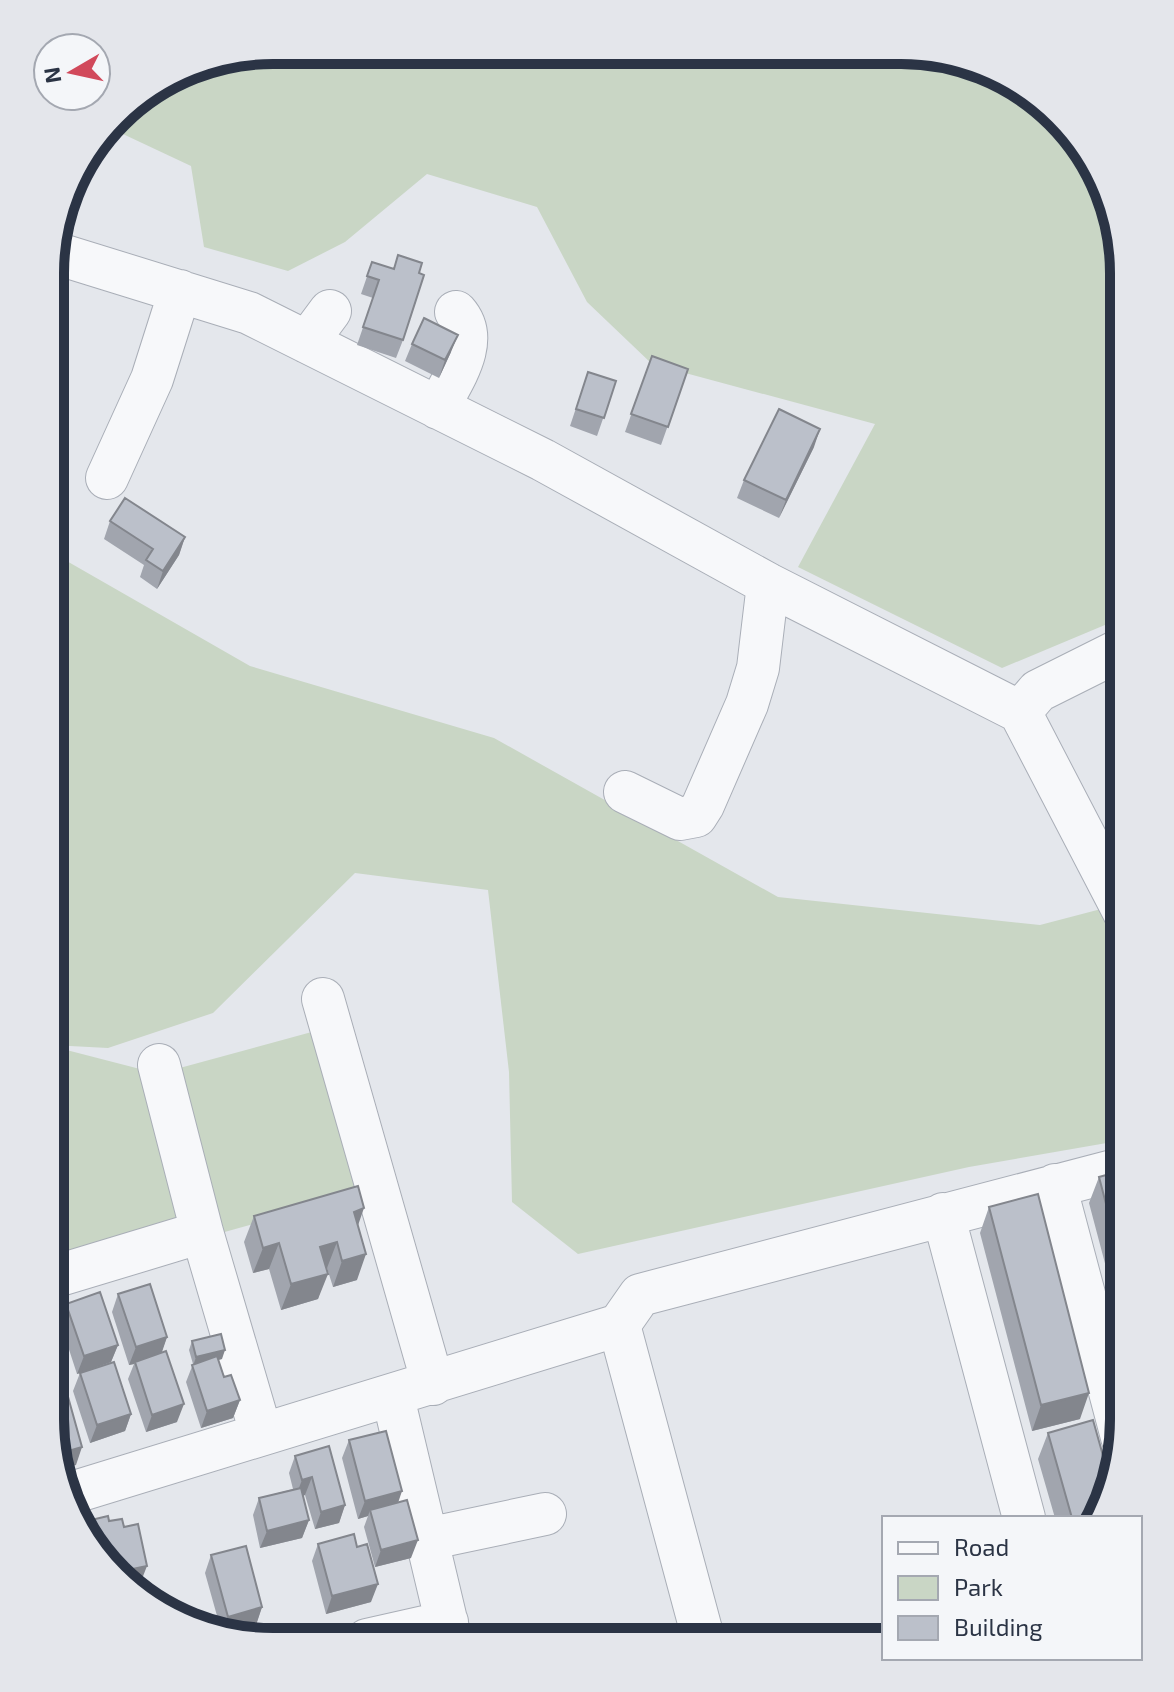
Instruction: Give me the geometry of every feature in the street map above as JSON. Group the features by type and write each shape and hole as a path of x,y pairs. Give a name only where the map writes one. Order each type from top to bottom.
{"street":[{"path":"65,256 249,313 318,326 438,408 543,460 768,584 1020,712 1110,885"},
{"path":"107,478 152,379 180,291"},
{"path":"438,408 466,349 467,330 456,312"},
{"path":"625,792 680,819 696,816 747,704 758,668 768,584"},
{"path":"1020,712 1038,691 1110,655"},
{"path":"323,999 433,1384"},
{"path":"159,1065 202,1232 261,1433"},
{"path":"77,1491 261,1433 393,1397 619,1325 640,1295 1110,1171"},
{"path":"1055,1185 1110,1392"},
{"path":"943,1214 1023,1516"},
{"path":"64,1274 202,1232"},
{"path":"619,1325 701,1628"},
{"path":"393,1397 448,1628"},
{"path":"427,1539 545,1514"}],"green space":[{"path":"260,64 901,64 955,71 981,80 1028,107 1049,125 1082,169 1103,219 1110,273 1110,623 1002,668 798,567 875,424 652,364 587,302 537,207 427,174 345,242 288,271 204,247 191,166 119,132 157,99 193,80 232,68"},
{"path":"64,559 250,666 494,738 778,897 1040,925 1110,907 1110,1142 969,1167 578,1254 512,1202 509,1072 488,890 355,873 213,1013 108,1048 64,1046"},
{"path":"319,1030 364,1193 221,1233 176,1069"},
{"path":"64,1049 140,1069 179,1212 173,1231 64,1262"}],"building":[{"path":"398,255 422,263 419,273 424,275 403,340 363,327 379,280 367,276 372,262 394,269"},
{"path":"424,318 458,335 445,360 412,344"},
{"path":"652,356 688,369 668,427 631,414"},
{"path":"588,372 616,381 604,418 576,409"},
{"path":"779,409 820,429 786,500 744,480"},
{"path":"125,498 185,537 163,571 146,560 153,549 110,521"},
{"path":"1110,1174 1110,1219 1099,1177"},
{"path":"358,1186 364,1208 354,1212 366,1254 342,1261 337,1242 320,1247 328,1274 291,1284 279,1243 263,1248 254,1216"},
{"path":"1038,1194 1089,1393 1041,1405 989,1207"},
{"path":"150,1284 167,1337 136,1347 118,1294"},
{"path":"100,1292 118,1345 84,1356 66,1304"},
{"path":"221,1334 225,1350 196,1357 192,1341"},
{"path":"166,1351 184,1404 152,1415 135,1362"},
{"path":"217,1356 224,1377 231,1375 240,1400 207,1411 192,1365"},
{"path":"114,1362 131,1414 97,1425 80,1373"},
{"path":"64,1386 82,1447 67,1451 64,1419"},
{"path":"1093,1420 1105,1463 1085,1516 1071,1516 1048,1433"},
{"path":"386,1431 402,1491 365,1501 349,1440"},
{"path":"329,1446 345,1505 321,1512 312,1477 302,1480 295,1456"},
{"path":"301,1488 309,1520 267,1531 259,1498"},
{"path":"407,1500 418,1540 381,1550 370,1510"},
{"path":"108,1516 109,1521 122,1519 124,1527 138,1524 147,1566 129,1570 99,1535 91,1520"},
{"path":"354,1534 357,1547 367,1544 378,1584 332,1596 318,1544"},
{"path":"246,1546 262,1607 228,1617 211,1555"}]}
